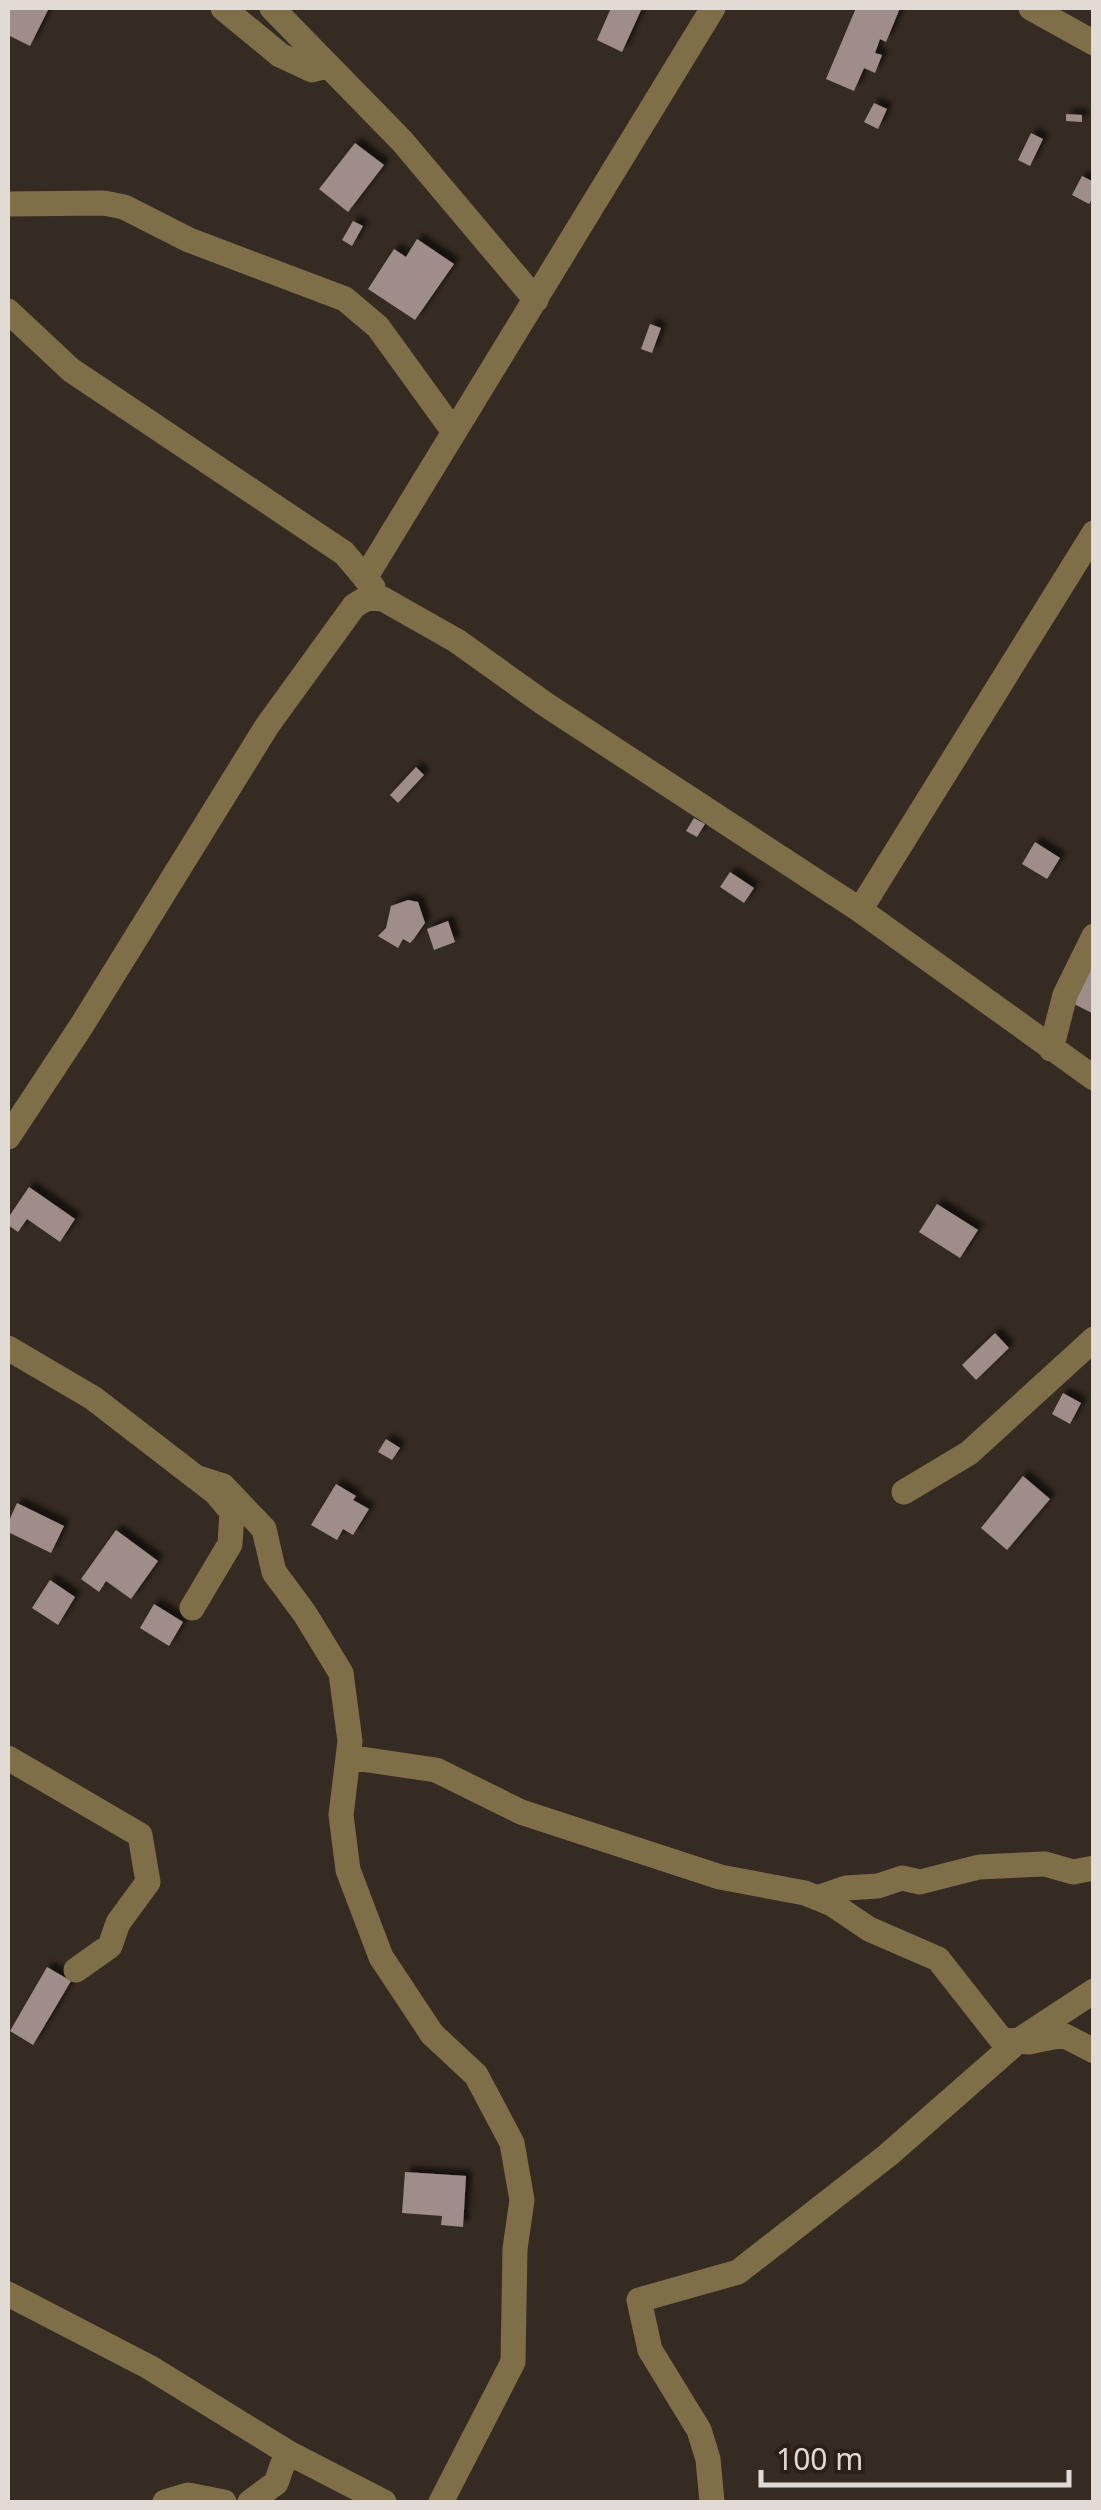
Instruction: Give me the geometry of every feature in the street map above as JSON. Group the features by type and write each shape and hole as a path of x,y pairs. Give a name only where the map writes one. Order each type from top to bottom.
{"street":[{"path":"223,8 280,55 312,70 327,66"},
{"path":"272,8 402,141 536,300"},
{"path":"365,578 713,8"},
{"path":"1031,8 1094,43"},
{"path":"8,204 104,202 124,207 189,240 345,299 378,326 454,432"},
{"path":"8,310 72,370 344,553 383,599 456,641 545,704 860,910 1094,1078"},
{"path":"860,910 1094,533"},
{"path":"8,1137 82,1026 267,726 354,606 367,598 383,599"},
{"path":"1052,1049 1065,994 1094,936"},
{"path":"904,1492 969,1453 1094,1340"},
{"path":"8,1348 93,1398 215,1492 232,1512 230,1544 192,1608"},
{"path":"196,1477 223,1486 264,1529 274,1572 341,1673 350,1741 340,1815 348,1870 381,1957 432,2034 476,2075 512,2143 522,2200 515,2249 512,2362 440,2502"},
{"path":"348,1757 436,1770 536,1817 720,1876 817,1898 869,1929 938,1959 1001,2039 1063,2035 1094,2051"},
{"path":"8,1758 140,1835 148,1882 118,1923 110,1946 76,1970"},
{"path":"817,1898 846,1888 878,1886 902,1878 920,1882 979,1866 1045,1864 1074,1872 1094,1868"},
{"path":"712,2502 708,2459 699,2430 650,2350 639,2300 738,2272 888,2155 1018,2040 1094,1991"},
{"path":"8,2294 149,2367 288,2452 384,2502"},
{"path":"250,2502 276,2483 288,2452"},
{"path":"165,2502 188,2495 224,2502"}],"building":[{"path":"8,8 49,8 30,46 8,35"},
{"path":"611,8 642,8 622,52 597,40"},
{"path":"856,8 900,8 886,42 880,39 875,53 882,55 875,73 864,68 854,91 826,79"},
{"path":"874,103 887,109 878,129 864,122"},
{"path":"1066,114 1082,115 1082,122 1066,121"},
{"path":"1031,133 1043,139 1030,166 1018,160"},
{"path":"355,143 384,165 348,212 319,189"},
{"path":"1082,176 1094,182 1094,196 1089,204 1072,195"},
{"path":"353,221 363,226 352,246 342,240"},
{"path":"417,239 454,264 415,320 368,289 394,249 406,257"},
{"path":"650,324 661,328 652,353 641,349"},
{"path":"416,767 424,775 398,803 390,795"},
{"path":"694,818 705,824 697,837 686,831"},
{"path":"1035,842 1060,858 1047,879 1022,864"},
{"path":"730,872 754,888 744,903 720,887"},
{"path":"408,900 418,902 425,923 410,943 403,939 398,948 378,936 386,928 391,906"},
{"path":"448,921 455,942 434,950 427,929"},
{"path":"1094,956 1094,1014 1070,1002"},
{"path":"29,1187 75,1219 60,1242 27,1219 18,1232 8,1225 8,1218"},
{"path":"937,1204 978,1230 960,1258 919,1232"},
{"path":"995,1333 1009,1348 976,1380 962,1365"},
{"path":"1063,1393 1081,1403 1070,1424 1052,1414"},
{"path":"386,1439 400,1448 392,1460 378,1452"},
{"path":"1023,1476 1050,1499 1007,1550 981,1528"},
{"path":"336,1484 369,1509 353,1535 343,1529 337,1540 311,1525"},
{"path":"17,1503 64,1526 51,1553 8,1532"},
{"path":"116,1530 158,1561 131,1599 106,1581 99,1592 81,1579"},
{"path":"50,1580 75,1597 58,1625 32,1608"},
{"path":"154,1604 183,1622 169,1646 140,1628"},
{"path":"47,1967 71,1981 33,2045 10,2031"},
{"path":"405,2172 466,2176 463,2227 441,2225 442,2216 402,2213"}]}
